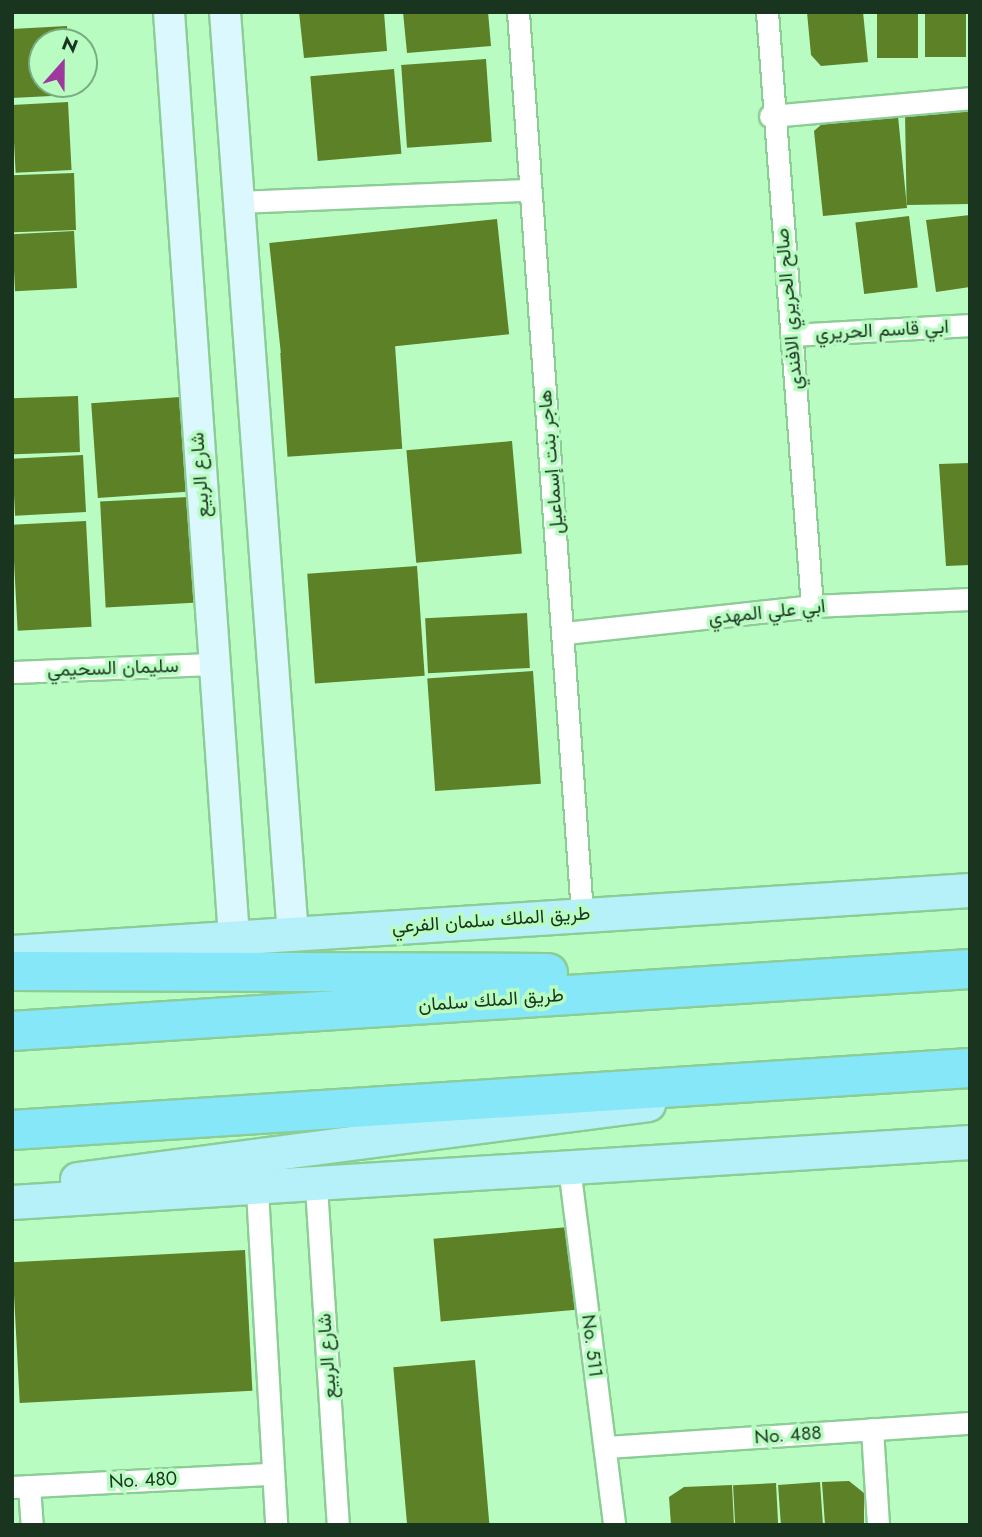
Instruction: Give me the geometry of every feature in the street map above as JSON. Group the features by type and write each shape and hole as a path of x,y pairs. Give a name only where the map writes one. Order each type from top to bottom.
{"highway":[{"name":"طريق الملك سلمان","path":"12,1031 970,969"},
{"path":"12,971 886,975"},
{"path":"12,1130 970,1068"}],"main road":[{"name":"طريق الملك سلمان الفرعي","path":"12,952 293,935 582,912 970,890"},
{"path":"12,1186 360,1147 828,1078"},
{"path":"12,1202 316,1188 569,1167 970,1142"}],"street":[{"name":"شارع الربيع","path":"169,12 234,937"},
{"path":"225,12 293,935"},
{"name":"هاجر بنت إسماعيل","path":"518,12 528,190 565,633 582,912"},
{"name":"صالح الحريري الافندي","path":"767,12 770,116 793,335 812,606"},
{"path":"770,116 970,99"},
{"path":"237,202 528,190"},
{"name":"ابي قاسم الحريري","path":"793,335 970,325"},
{"name":"ابي علي المهدي","path":"565,633 812,606 970,599"},
{"name":"سليمان السحيمي","path":"12,672 213,664"},
{"name":"No. 511","path":"569,1167 614,1525"},
{"name":"شارع الربيع","path":"316,1188 338,1525"},
{"path":"257,1191 276,1525"},
{"name":"No. 488","path":"606,1447 970,1423"},
{"path":"872,1429 878,1525"},
{"name":"No. 480","path":"21,1486 273,1474"},
{"path":"21,1486 32,1525"}],"building":[{"path":"299,12 384,12 387,51 304,58"},
{"path":"403,12 488,12 491,46 407,53"},
{"path":"807,12 863,12 868,62 821,66 811,55"},
{"path":"877,12 918,12 918,58 877,58"},
{"path":"925,12 966,12 966,57 925,57"},
{"path":"67,26 67,28 30,28"},
{"path":"28,28 28,97 12,98 12,29"},
{"path":"486,59 492,142 407,148 401,65"},
{"path":"394,69 401,154 318,161 310,76"},
{"path":"68,102 72,170 16,173 12,105"},
{"path":"968,112 970,204 907,205 905,113"},
{"path":"898,116 907,208 823,216 814,131 823,123"},
{"path":"74,173 76,230 14,232 12,175"},
{"path":"970,215 970,287 936,292 926,220"},
{"path":"909,216 918,287 864,294 855,223"},
{"path":"497,219 509,334 281,358 269,243"},
{"path":"74,231 77,288 15,291 12,234"},
{"path":"395,345 402,449 288,457 280,353"},
{"path":"78,396 80,452 14,454 12,398"},
{"path":"180,397 187,492 98,498 91,403"},
{"path":"512,441 522,554 416,563 406,450"},
{"path":"83,455 86,512 15,516 12,459"},
{"path":"970,463 970,565 946,566 939,464"},
{"path":"188,497 194,603 106,607 100,502"},
{"path":"86,521 92,627 18,631 12,525"},
{"path":"417,566 425,676 315,683 307,574"},
{"path":"527,613 530,668 428,673 425,618"},
{"path":"533,671 541,784 435,791 427,678"},
{"path":"569,1227 576,1310 441,1322 434,1239"},
{"path":"245,1250 252,1391 20,1403 12,1262"},
{"path":"475,1360 489,1525 407,1525 393,1367"},
{"path":"849,1481 864,1493 864,1525 825,1525 822,1482"},
{"path":"820,1482 823,1525 781,1525 778,1485"},
{"path":"776,1483 778,1525 735,1525 733,1485"},
{"path":"732,1485 734,1525 671,1525 669,1497 684,1487"}]}
